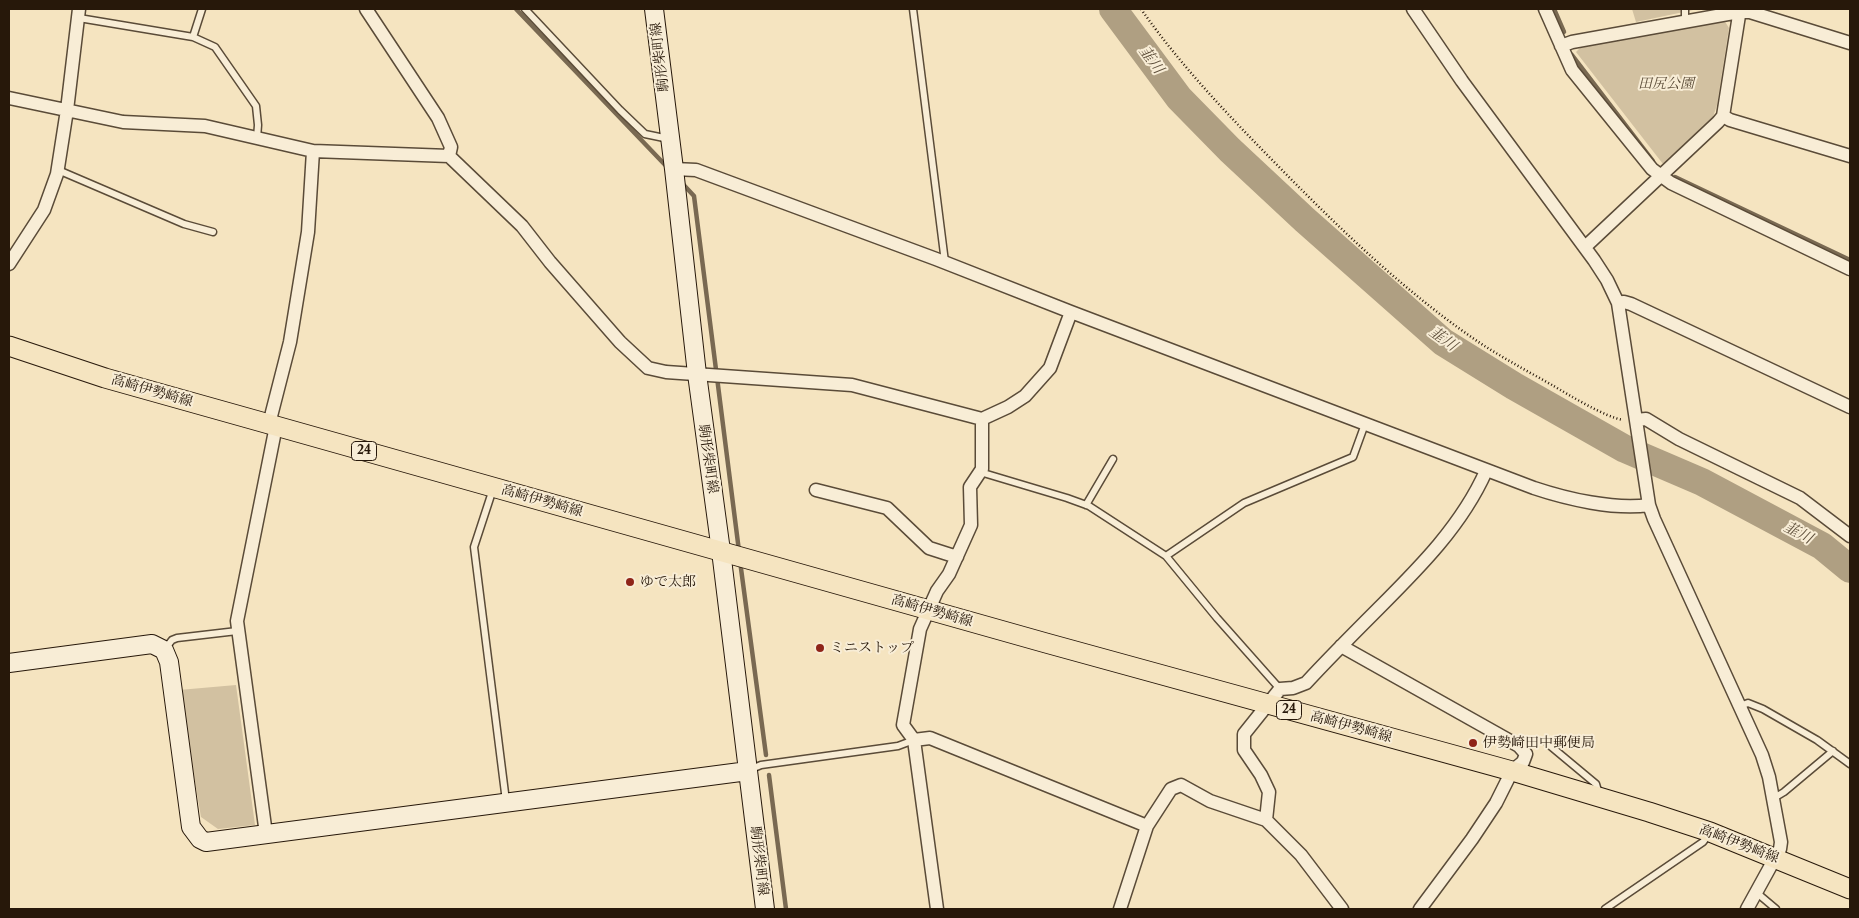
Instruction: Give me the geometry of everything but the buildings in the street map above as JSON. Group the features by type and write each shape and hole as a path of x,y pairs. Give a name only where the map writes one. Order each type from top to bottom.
{"main road":[{"name":"駒形柴町線","path":"654,9 697,374 765,909"},
{"name":"高崎伊勢崎線","path":"9,346 105,378 494,488 1512,771 1710,832 1850,889"},
{"path":"9,661 152,644 164,650 169,662 191,826 195,834 206,842 748,770"}],"street":[{"path":"366,9 438,118 451,147 449,156"},
{"path":"1413,9 1462,80 1585,246 1608,280 1618,303 1649,505 1762,755 1774,798 1781,842 1780,849 1747,909"},
{"path":"1545,9 1572,70 1652,169 1660,176 1671,183 1850,268"},
{"path":"1585,246 1723,116 1739,10"},
{"path":"1561,46 1685,15 1739,10 1850,43"},
{"path":"9,264 44,210 58,170 79,13"},
{"path":"9,98 123,122 205,126 313,151 449,156 522,226 550,262 620,342 648,368 666,372 852,385 982,419 1008,407 1025,396 1050,368 1071,312"},
{"path":"1723,116 1730,120 1850,156"},
{"path":"266,834 237,631 238,616 290,342 308,232 313,151"},
{"path":"674,169 696,170 945,262 1071,312 1534,488 1573,500 1636,507 1649,505"},
{"path":"1618,303 1631,304 1850,408"},
{"path":"937,909 914,740 903,725 920,629 937,591 949,574 971,525 970,488 982,469 982,419"},
{"path":"1637,426 1646,419 1679,439 1800,498 1850,536"},
{"path":"1266,820 1269,792 1261,775 1244,750 1244,734 1280,689 1294,688 1306,683 1430,556 1457,522 1486,471"},
{"path":"816,490 887,508 929,548 957,557"},
{"path":"1341,646 1519,746 1526,754 1523,762 1512,771 1496,803 1472,839 1420,909"},
{"path":"914,740 930,738 1147,826"},
{"path":"1120,909 1147,826 1171,789 1181,785 1210,801 1266,820 1301,855 1342,909"}],"lane":[{"path":"193,37 202,9"},
{"path":"525,9 645,134 670,139"},
{"path":"913,9 945,262"},
{"path":"79,13 193,37 215,46 256,106 257,138"},
{"path":"58,170 184,224 213,232"},
{"path":"1166,556 1244,503 1353,458 1365,424"},
{"path":"1086,505 1113,459"},
{"path":"980,472 1086,505 1166,556 1217,618 1280,689"},
{"path":"494,488 474,547 506,802"},
{"path":"164,650 172,640 177,638 237,631"},
{"path":"1740,706 1748,703 1763,709 1817,740 1850,764"},
{"path":"748,770 761,765 898,746 914,740"},
{"path":"1548,744 1596,784 1600,797"},
{"path":"1774,798 1784,792 1833,751"},
{"path":"1605,909 1703,842 1710,832"},
{"path":"1756,893 1776,909"}],"path":[{"path":"1141,9 1163,40 1225,113 1320,208 1411,290 1483,345 1524,370 1568,395 1637,426"}],"green space":[{"path":"1632,9 1698,9 1636,22"},
{"name":"田尻公園","path":"1724,20 1729,28 1717,105 1713,117 1663,164 1576,52 1580,48"},
{"path":"236,685 255,825 218,829 201,817 179,690"}],"waterway":[{"path":"516,9 669,169"},
{"name":"韮川","path":"1113,9 1179,98 1230,150 1305,220 1443,342 1514,386 1625,449 1702,482 1822,546 1850,569"},
{"path":"1554,9 1564,32"},
{"path":"1572,55 1653,161"},
{"path":"1675,177 1850,260"},
{"path":"681,182 694,196 739,551"},
{"path":"740,561 766,755"},
{"path":"769,775 786,909"}],"place":[{"name":"ゆで太郎","path":"630,582"},
{"name":"ミニストップ","path":"820,648"},
{"name":"伊勢崎田中郵便局","path":"1473,743"}]}
